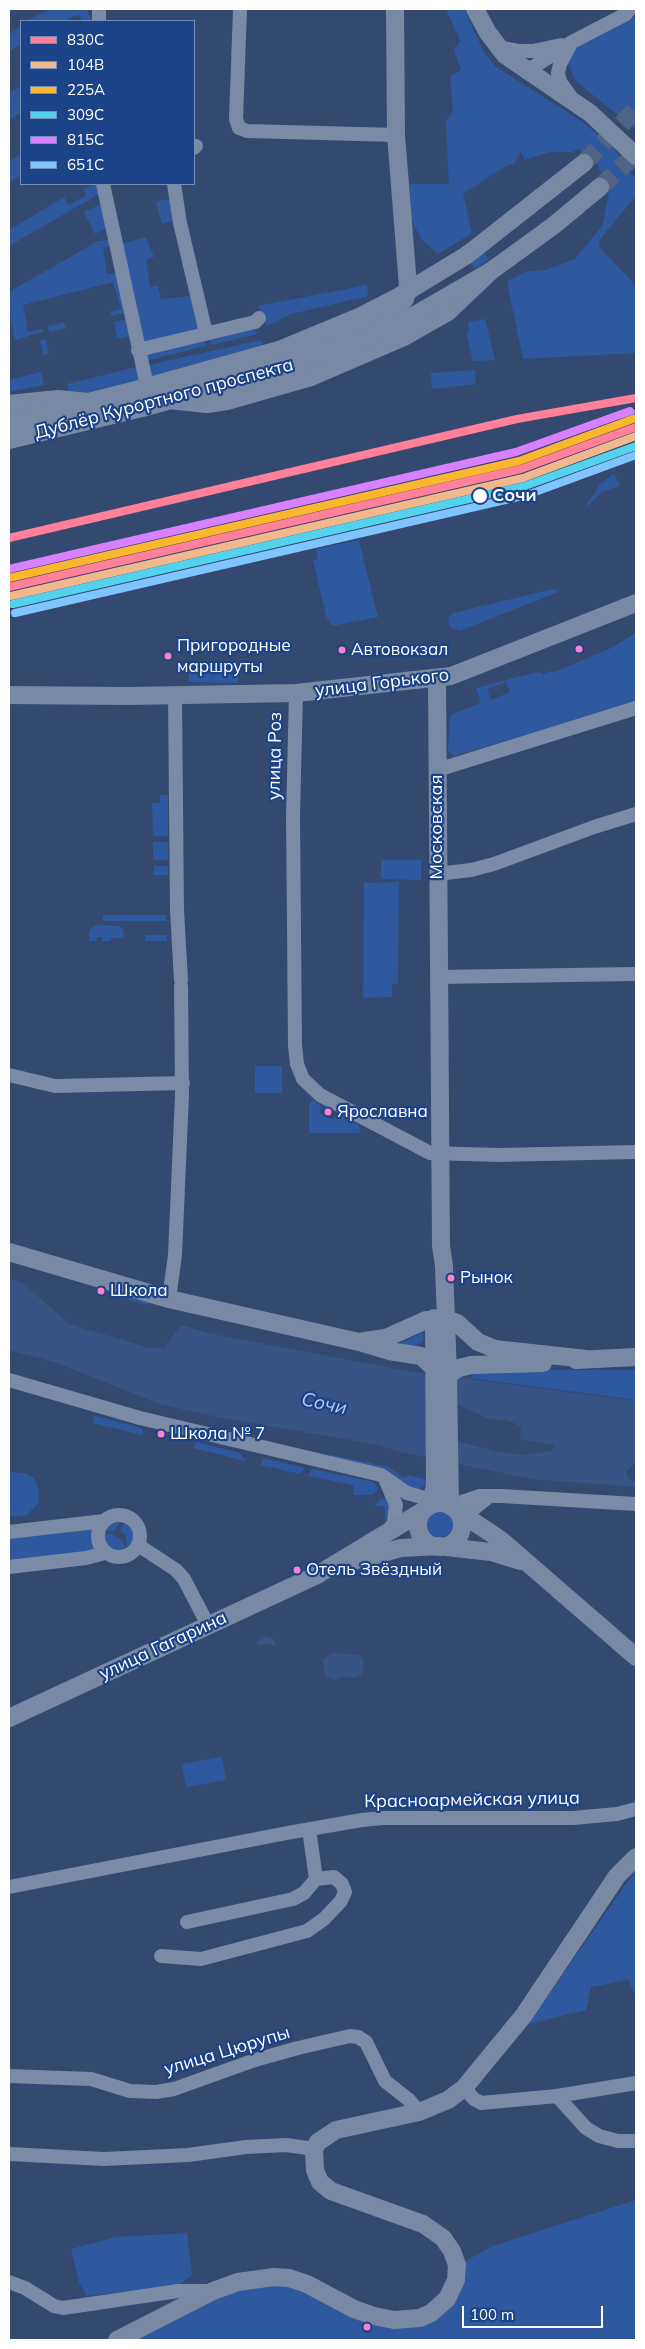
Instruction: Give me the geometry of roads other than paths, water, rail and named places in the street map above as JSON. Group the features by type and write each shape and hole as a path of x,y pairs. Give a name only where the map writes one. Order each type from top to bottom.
{"main road":[{"path":"9,431 244,371 324,345 389,314 402,304 407,295 408,286 396,135 395,9"},
{"path":"475,9 498,47 524,69 590,113 636,156"},
{"name":"Дублёр Курортного проспекта","path":"9,422 279,350 361,316 398,297 467,255 584,162"},
{"name":"Дублёр Курортного проспекта","path":"9,440 245,381 318,357 408,319 491,271 553,226 600,187"},
{"path":"147,396 208,404 227,401 311,376 366,355 435,321 465,298 491,271"},
{"path":"9,404 65,398 88,402"},
{"name":"улица Горького","path":"9,695 175,696 296,693 437,678 466,671 636,603"},
{"name":"Московская","path":"437,678 441,1246 439,1476 434,1510 462,1523 459,1535 450,1544 438,1546"},
{"path":"9,1252 169,1299 359,1342 389,1351 421,1356 440,1372 471,1365 636,1358"},
{"path":"359,1342 386,1338 426,1320 440,1319 457,1323 478,1342 495,1350 586,1359"},
{"path":"434,1510 424,1539 438,1546"},
{"path":"317,1575 387,1533 434,1510 474,1522 501,1540 636,1657"},
{"path":"317,1575 384,1551 438,1546 491,1552 528,1564"},
{"name":"улица Гагарина","path":"9,1718 317,1575"},
{"path":"117,2340 213,2291 238,2282 274,2277 289,2278 307,2284 354,2309 374,2316 400,2320 420,2318 431,2313 447,2299 456,2280 457,2265 452,2251 443,2238 423,2224 331,2191 320,2182 315,2170 314,2149 318,2142 336,2130 418,2112 448,2100 464,2088 524,2015 617,1876 636,1858"}],"street":[{"path":"240,9 236,119 240,128 247,131 396,135"},
{"path":"524,69 626,14 630,9"},
{"path":"498,47 518,51 551,49 572,42"},
{"path":"572,42 560,64 558,73 560,82 574,101"},
{"path":"524,69 551,49"},
{"path":"103,185 147,396"},
{"path":"174,185 180,223 206,333"},
{"path":"138,350 255,322 259,318"},
{"name":"улица Роз","path":"296,693 293,820 295,1045 300,1073 312,1089 420,1150 440,1155"},
{"path":"169,1299 175,1255 183,1083 175,696"},
{"path":"437,770 636,708"},
{"path":"437,874 472,870 494,864 594,827 636,814"},
{"path":"438,977 636,974"},
{"path":"9,1075 55,1086 183,1083"},
{"path":"440,1155 636,1152"},
{"path":"9,1380 140,1418 384,1476 434,1510 471,1511 486,1498 513,1496 636,1504"},
{"path":"384,1476 400,1490 414,1495 434,1510"},
{"path":"384,1476 396,1505 394,1523 387,1533"},
{"path":"414,1495 439,1476"},
{"path":"9,1532 104,1521 115,1515 121,1515 133,1520 139,1532 138,1545 131,1553 122,1557 106,1553 86,1558 9,1568"},
{"path":"104,1521 98,1537 106,1553"},
{"path":"138,1545 176,1570 184,1579 208,1625"},
{"name":"Красноармейская улица","path":"9,1888 309,1829 383,1818 553,1819 599,1816 636,1810"},
{"path":"309,1829 316,1879"},
{"path":"161,1956 201,1959 307,1931 324,1919 341,1901 345,1892 342,1884 334,1878 316,1879 304,1893 293,1899 187,1922"},
{"name":"улица Цюрупы","path":"9,2076 91,2079 130,2091 156,2092 174,2089 281,2053 350,2036 358,2037 366,2042 385,2081 408,2100 418,2112"},
{"path":"464,2088 474,2100 481,2103 557,2096 636,2083"},
{"path":"557,2096 586,2128 592,2132 618,2141 636,2141"},
{"path":"9,2154 104,2159 188,2155 246,2147 286,2145 314,2149"},
{"path":"9,2282 25,2288 54,2306 63,2308 178,2291 213,2291"}],"water":[{"path":"9,1278 24,1284 69,1324 149,1348 164,1348 181,1325 212,1334 407,1371 636,1401 636,1462 626,1472 629,1480 636,1481 636,1487 532,1479 400,1452 375,1444 227,1419 160,1404 54,1362 9,1350","holes":["446,1399 489,1419 506,1420 521,1427 520,1439 556,1445 551,1451 525,1455 499,1452 452,1440"]},
{"path":"261,1637 272,1638 277,1646 268,1644 256,1645"},
{"path":"333,1653 359,1655 364,1660 362,1674 355,1678 344,1677 334,1680 325,1676 323,1660"}],"tunnel":[{"path":"584,163 636,109"},
{"path":"600,187 636,154"}],"railway":[{"path":"601,421 636,412"}],"place":[{"name":"Сочи","path":"480,496"},
{"name":"Автовокзал","path":"342,650"},
{"name":"Пригородные маршруты","path":"168,656"},
{"name":"Ярославна","path":"328,1112"},
{"name":"Рынок","path":"451,1278"},
{"name":"Школа","path":"101,1291"},
{"name":"Школа № 7","path":"161,1434"},
{"name":"Отель Звёздный","path":"297,1570"}]}
